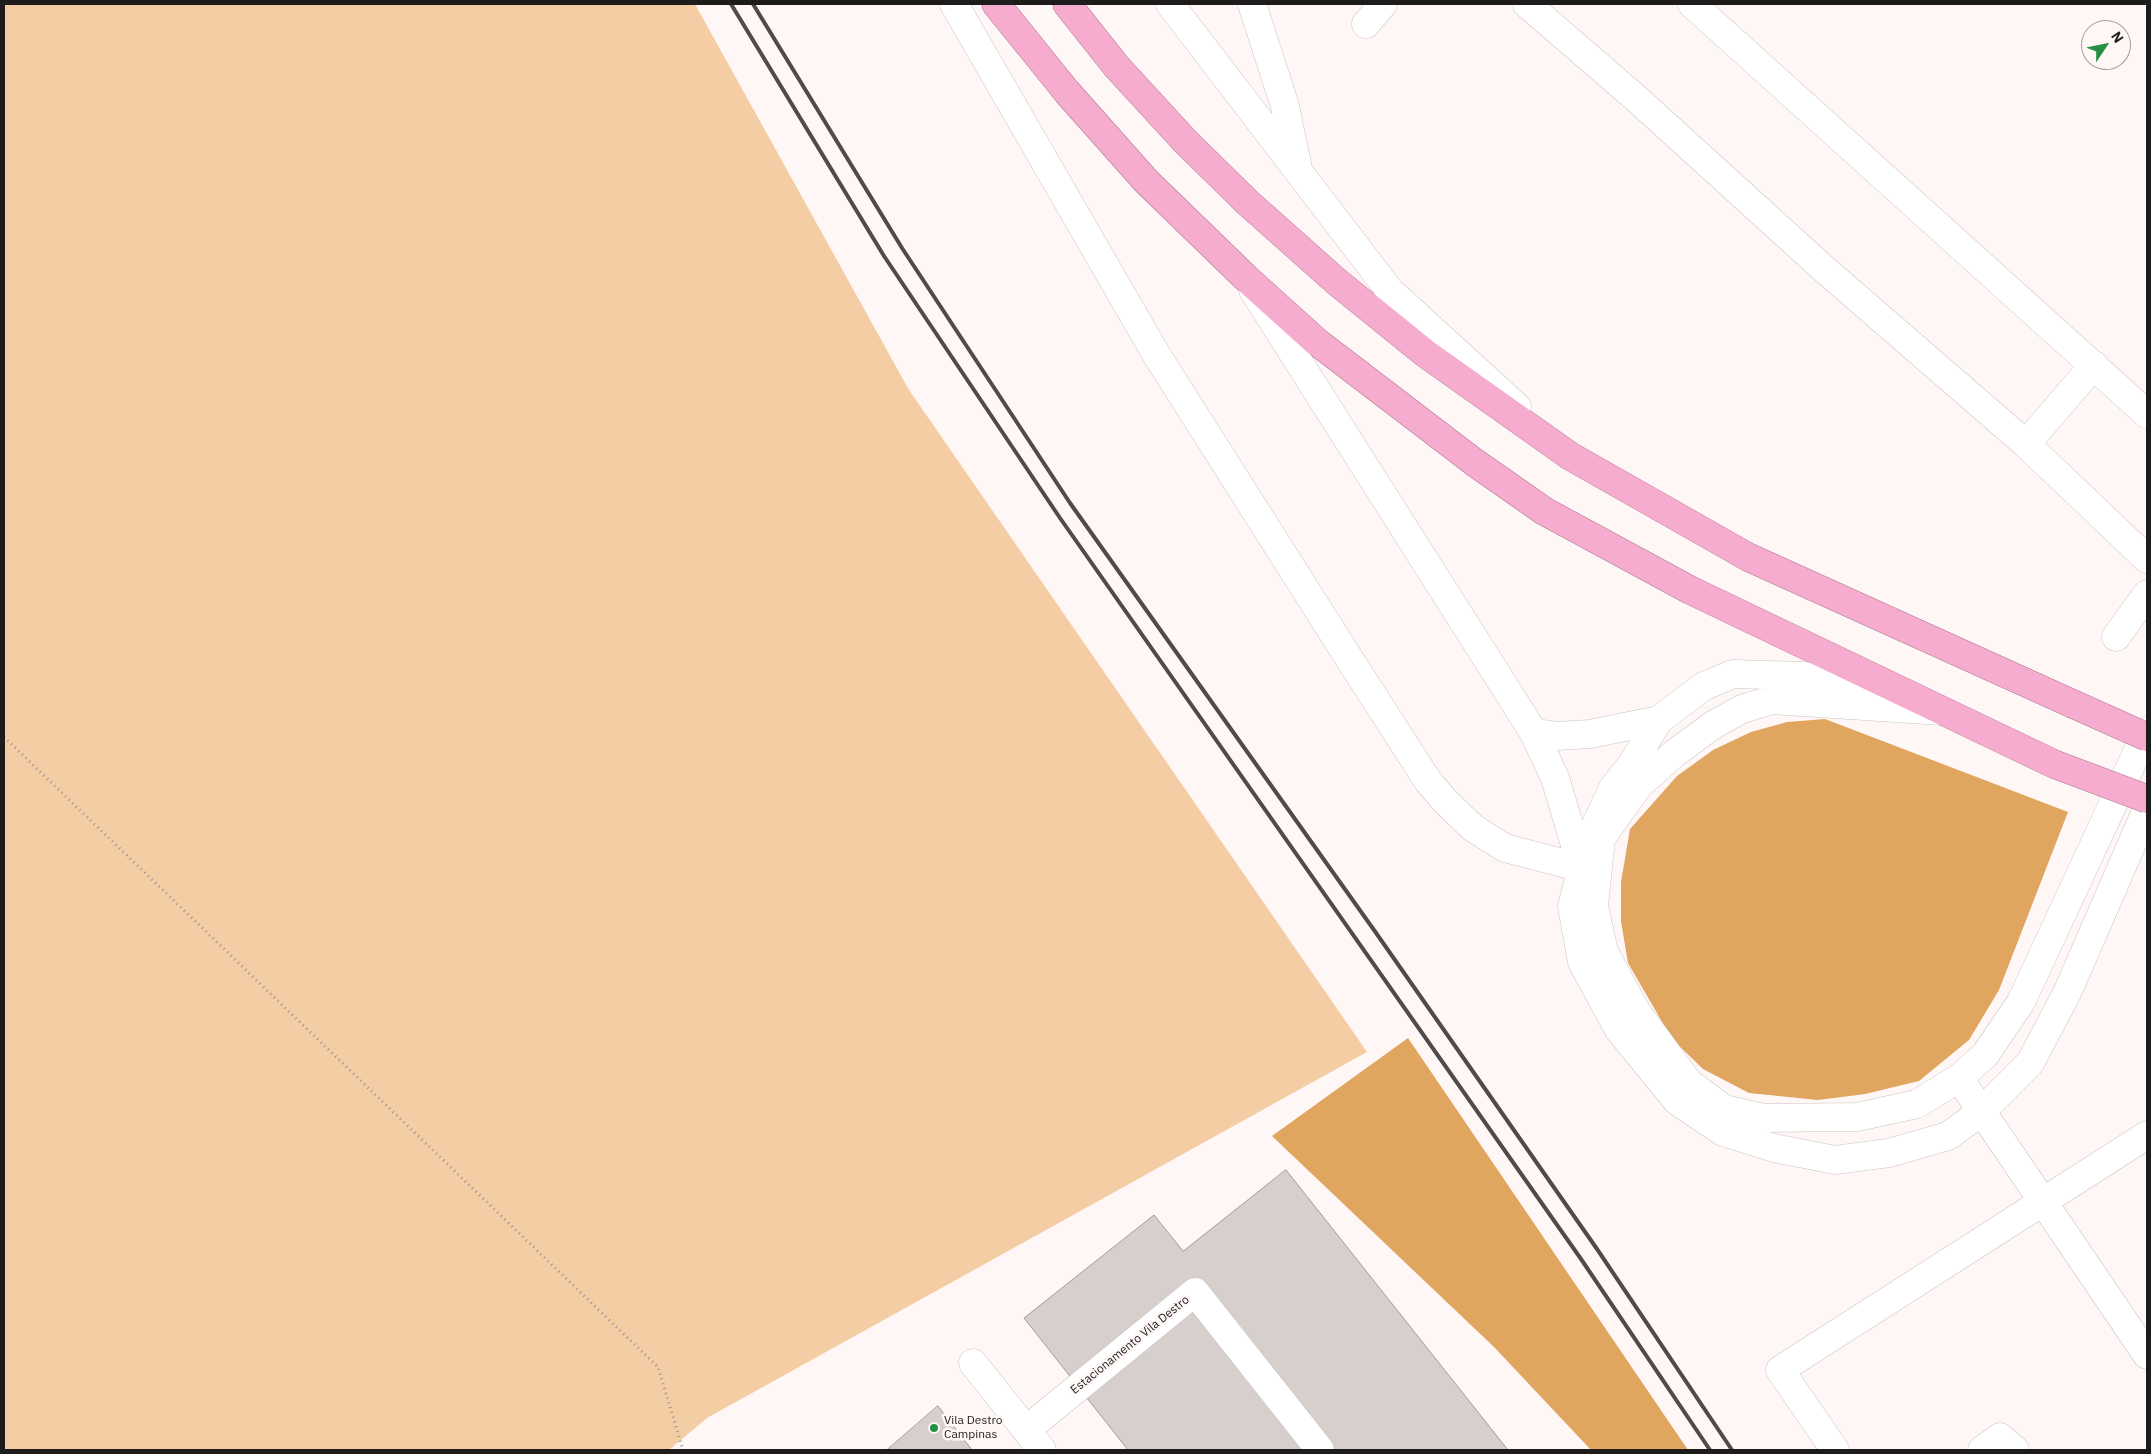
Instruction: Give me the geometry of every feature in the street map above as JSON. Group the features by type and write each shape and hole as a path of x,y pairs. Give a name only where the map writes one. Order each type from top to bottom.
{"highway":[{"path":"996,4 1067,92 1146,181 1246,278 1317,342 1544,511 1690,590 1884,685 1944,711 2054,764 2147,799"},
{"path":"1067,4 1117,67 1185,141 1247,202 1337,282 1426,354 1570,456 1748,557 2147,737"}],"lane":[{"path":"954,4 1156,354 1428,781 1446,802 1473,828 1505,848 1582,868"},
{"path":"1170,4 1390,291 1570,456"},
{"path":"1252,4 1285,106 1298,171"},
{"path":"1366,24 1383,4"},
{"path":"1528,4 1638,100 1824,268 2026,444 2147,559"},
{"path":"1692,4 2147,414"},
{"path":"1246,278 1534,733 1555,778 1582,868"},
{"path":"2026,444 2094,365"},
{"path":"2116,636 2147,594"},
{"path":"1884,685 1803,676 1733,674 1704,686 1659,720 1632,764 1613,788 1594,829 1572,906 1582,962 1619,1030 1677,1101 1723,1132 1774,1148 1835,1160 1889,1153 1948,1136 1981,1112 2030,1063 2067,993 2147,809"},
{"path":"1944,711 1772,700 1742,709 1713,725 1675,753 1639,785 1602,838 1594,906 1604,952 1636,1010 1688,1083 1724,1108 1763,1118 1857,1117 1917,1104 1959,1078 1985,1054 2021,1002 2147,731"},
{"path":"1534,733 1557,736 1590,734 1659,720"},
{"path":"1959,1078 2147,1355"},
{"path":"1835,1450 1780,1370 2147,1135"},
{"name":"Estacionamento Vila Destro","path":"1034,1440 1195,1292 1320,1450"},
{"path":"973,1363 1034,1440"},
{"path":"1982,1450 2000,1438 2016,1450"}],"path":[{"path":"4,737 658,1366 683,1450"}],"shaded area":[{"path":"4,4 695,4 909,390 1367,1052 707,1418 669,1450 4,1450"},
{"path":"1825,719 2068,812 1999,990 1969,1040 1919,1081 1865,1094 1818,1100 1749,1093 1703,1069 1672,1039 1628,963 1621,921 1621,882 1630,829 1677,776 1713,750 1751,732 1787,722"},
{"path":"1408,1038 1688,1450 1591,1450 1494,1347 1272,1136"}],"building":[{"path":"1286,1170 1508,1450 1128,1450 1024,1318 1154,1215 1183,1251"},
{"name":"Vila Destro Campinas","path":"938,1406 972,1450 887,1450"}],"railway":[{"path":"731,4 884,256 1060,518 1581,1259 1710,1450"},
{"path":"753,4 902,248 1070,503 1374,930 1597,1249 1732,1450"}],"place":[{"name":"Vila Destro Campinas","path":"934,1428"}]}
